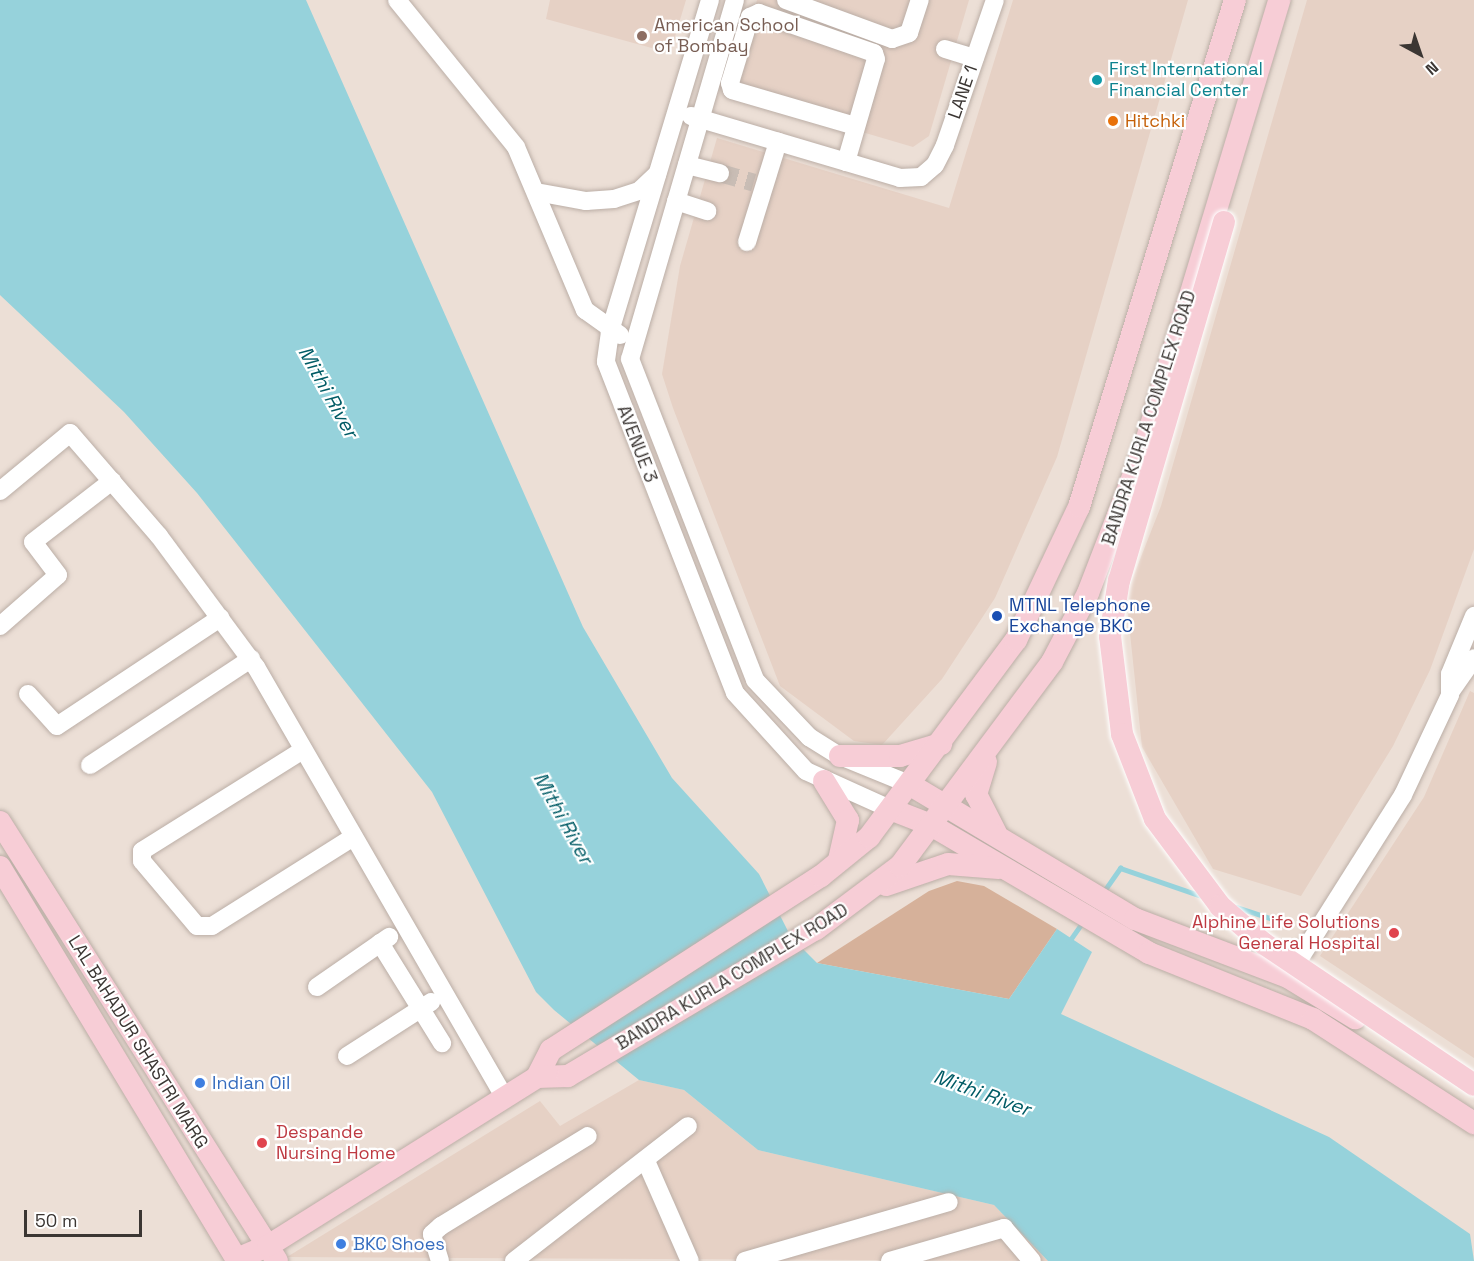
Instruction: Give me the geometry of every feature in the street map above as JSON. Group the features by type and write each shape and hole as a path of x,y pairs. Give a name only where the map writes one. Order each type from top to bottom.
{"main road":[{"name":"BANDRA KURLA COMPLEX ROAD","path":"537,1077 551,1050 790,896 839,861 890,809 941,744 1016,640 1079,507 1235,0"},
{"name":"BANDRA KURLA COMPLEX ROAD","path":"236,1260 272,1254 504,1096 537,1077 568,1076 816,929 866,894 900,866 995,742 1052,662 1119,521 1280,0"},
{"path":"1236,145 1224,222 1119,580 1110,636 1122,734 1155,819 1220,906 1263,943 1474,1085"},
{"path":"995,742 976,795 999,839"},
{"path":"840,756 900,756 941,744"},
{"path":"824,780 848,820 839,861"},
{"path":"909,784 1135,919 1288,977 1474,1095"},
{"path":"890,809 932,825 1123,939 1279,1001 1474,1123"},
{"name":"LAL BAHADUR SHASTRI MARG","path":"0,822 33,897 145,1113 236,1260"},
{"name":"LAL BAHADUR SHASTRI MARG","path":"0,867 33,897 173,1096 272,1254"},
{"path":"866,894 926,867 1004,868"},
{"path":"145,1113 173,1096"}],"street":[{"path":"397,0 516,147 585,310 610,332 634,340"},
{"name":"AVENUE 3","path":"710,0 610,332 606,362 721,664 735,693 791,759 824,780 890,809"},
{"name":"AVENUE 3","path":"735,0 739,22 701,119 634,340 633,368 755,680 809,737 840,756 909,784"},
{"path":"786,0 892,39 909,33 920,0"},
{"name":"LANE 1","path":"846,162 900,177 921,177 935,165 945,144 995,0"},
{"path":"677,112 846,162 874,52 759,13 739,22 730,82 732,90 855,126"},
{"path":"945,49 975,58"},
{"path":"747,242 759,184 778,142"},
{"path":"687,165 720,173"},
{"path":"536,192 585,201 615,199 639,192 660,171"},
{"path":"676,201 707,211"},
{"path":"0,491 70,432 112,481 251,659 403,927 504,1096"},
{"path":"0,626 58,575 33,542 112,481"},
{"path":"1451,691 1450,674 1474,616"},
{"path":"28,694 57,726 220,618"},
{"path":"1288,977 1403,795 1451,691 1474,658"},
{"path":"90,765 251,659"},
{"path":"303,750 142,851 142,861 197,926 212,926 352,838"},
{"path":"317,987 403,927"},
{"path":"380,943 442,1043"},
{"path":"347,1056 443,994"},
{"path":"514,1261 646,1161 688,1126"},
{"path":"440,1261 432,1234 441,1226 588,1136"},
{"path":"646,1161 690,1261"},
{"path":"745,1261 949,1202"},
{"path":"890,1261 1004,1228 1032,1261"}],"shaded area":[{"name":"American School of Bombay","path":"550,0 686,0 670,53 546,19"},
{"path":"757,0 969,0 929,136 913,147 730,93"},
{"path":"1013,0 1188,0 1057,457 995,598 942,679 882,745 854,741 780,686 673,408 662,374 680,266 717,138 949,208"},
{"path":"1307,0 1474,0 1474,549 1430,670 1393,746 1301,896 1213,869 1142,747 1126,595 1161,506"},
{"path":"1470,691 1474,693 1474,1058 1320,956 1424,797"},
{"path":"957,881 984,886 1057,929 1009,999 817,963 929,891"},
{"path":"639,1080 684,1090 758,1150 994,1205 1048,1261 287,1257 540,1101 560,1126"}],"water":[{"name":"Mithi River","path":"0,0 306,0 583,627 672,778 759,874 791,937 817,963 1009,999 1057,929 1092,952 1061,1014 1329,1137 1470,1234 1474,1261 1048,1261 994,1205 758,1150 684,1090 639,1080 554,1010 536,992 432,792 197,493 124,412 0,295"}],"waterway":[{"path":"1102,894 1120,868 1202,896"},
{"path":"1236,907 1273,919"},
{"path":"1068,943 1082,923"}],"tunnel":[{"path":"720,173 754,183"}],"place":[{"name":"American School of Bombay","path":"642,36"},
{"name":"First International Financial Center","path":"1097,80"},
{"name":"Hitchki","path":"1113,121"},
{"name":"MTNL Telephone Exchange BKC","path":"997,616"},
{"name":"Alphine Life Solutions General Hospital","path":"1394,933"},
{"name":"Indian Oil","path":"200,1083"},
{"name":"Despande Nursing Home","path":"262,1143"},
{"name":"BKC Shoes","path":"341,1244"}]}
